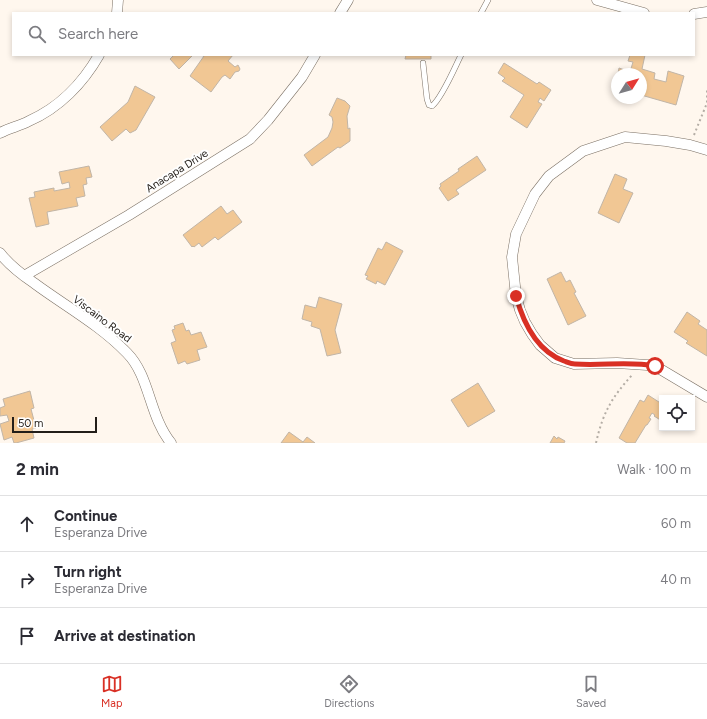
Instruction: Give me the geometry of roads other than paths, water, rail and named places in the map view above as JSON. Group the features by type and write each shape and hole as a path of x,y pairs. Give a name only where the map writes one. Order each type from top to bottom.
{"street":[{"path":"117,12 118,0"},
{"path":"341,12 348,0"},
{"path":"597,0 640,12"},
{"path":"695,14 707,12"},
{"path":"0,133 30,121 57,104 78,85 98,56"},
{"name":"Anacapa Drive","path":"24,276 129,215 250,139 268,120 302,77 314,56"},
{"path":"707,150 690,145 661,140 625,137 583,151 549,176 535,194 516,234 512,258 516,296 523,316 536,340 555,358 574,364 616,363 655,366 707,397"},
{"name":"Viscaino Road","path":"2,258 24,276 106,334 127,353 136,363 143,378 154,414 171,443"}],"lane":[{"path":"482,12 488,0"},
{"path":"424,63 427,99 429,105 432,106 436,104 461,56"}]}
